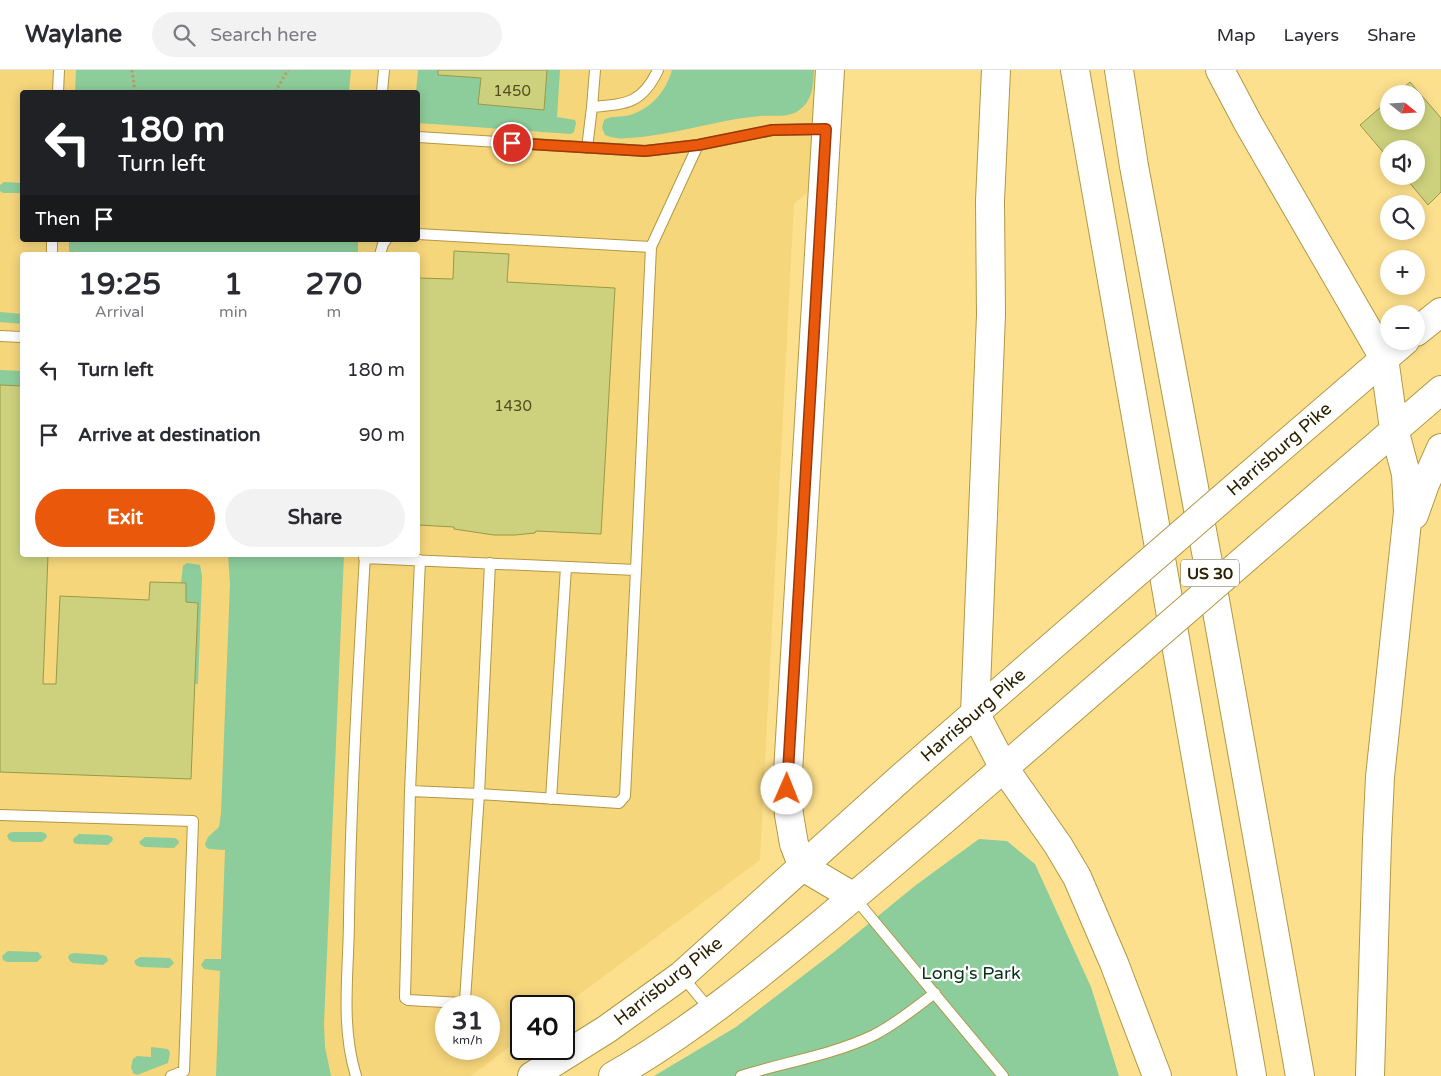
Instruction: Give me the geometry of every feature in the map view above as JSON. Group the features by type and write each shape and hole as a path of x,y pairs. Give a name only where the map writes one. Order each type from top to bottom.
{"main road":[{"path":"830,70 788,762 789,815 797,856 803,867 854,897"},
{"path":"996,70 990,201 991,315 975,713 1004,768 1058,845 1076,877 1110,954 1157,1076"},
{"name":"US 30","path":"1075,70 1252,1076"},
{"name":"US 30","path":"1118,70 1300,1076"},
{"path":"1220,70 1248,122 1380,328"},
{"path":"1425,325 1441,312"},
{"path":"1370,1076 1380,777 1408,494 1404,460 1394,429 1394,350"},
{"name":"Harrisburg Pike","path":"532,1076 607,1029 682,975 902,776 1394,350"},
{"path":"613,1076 662,1046 711,1011 759,975 854,897 1441,390"},
{"path":"1404,545 1425,484 1441,448"}],"lane":[{"path":"58,90 59,70"},
{"path":"382,90 384,70"},
{"path":"587,148 595,70"},
{"path":"592,107 618,105 639,98 652,83 658,70"},
{"path":"420,137 645,151 698,145 772,130 826,129"},
{"path":"410,791 620,803 625,796 651,247 698,145"},
{"path":"420,234 651,247"},
{"path":"0,336 20,337"},
{"path":"356,1076 348,1037 346,990 351,821 365,557"},
{"path":"379,557 636,570"},
{"path":"420,560 410,791 405,998 408,1000 462,1003 465,1000 479,794 490,563"},
{"path":"551,799 566,567"},
{"path":"0,815 193,821 184,1071 171,1076"},
{"path":"854,897 1003,1076"},
{"path":"682,975 711,1011"},
{"path":"741,1076 860,1041 889,1026 935,993"}],"path":[{"path":"132,70 135,90"},
{"path":"276,90 288,70"}],"shaded area":[{"path":"0,70 835,70 831,172 794,204 760,860 575,998 575,995 510,995 510,1046 500,1054 500,995 435,995 435,1060 492,1060 471,1076 0,1076"}],"green space":[{"path":"76,70 351,70 349,90 75,90"},
{"path":"418,70 438,70 438,75 481,78 479,104 544,109 547,70 560,70 557,117 575,120 574,132 571,134 420,123 420,90 416,90"},
{"path":"672,70 814,70 812,87 807,103 798,111 789,115 743,118 644,137 619,138 605,135 602,128 604,120 630,115 645,108 662,92"},
{"path":"4,182 20,183 20,193 3,193 0,191 0,185"},
{"path":"69,242 358,242 358,252 69,252"},
{"path":"0,312 20,314 20,324 0,322"},
{"path":"0,370 20,371 20,386 0,385"},
{"path":"228,557 344,557 324,1024 325,1047 331,1076 216,1076 220,971 204,969 201,965 205,959 221,959 225,850 209,849 205,844 208,837 219,827 221,813 230,584"},
{"path":"187,563 200,565 202,576 198,684 195,684 198,603 186,602 186,584 181,583 183,566"},
{"path":"13,832 42,832 47,837 42,842 13,842 7,836"},
{"path":"79,834 108,835 113,840 108,845 74,843 73,839"},
{"path":"145,837 175,838 179,843 174,848 145,847 139,842"},
{"name":"Long's Park","path":"979,839 1007,841 1035,864 1091,987 1119,1076 654,1076 736,1027 834,952 916,885"},
{"path":"8,951 38,952 42,957 37,962 7,962 3,960 2,956"},
{"path":"74,953 104,955 108,961 103,965 73,963 68,957"},
{"path":"140,957 170,958 174,963 169,968 140,967 134,961"},
{"path":"151,1047 168,1049 170,1053 168,1063 137,1075 133,1073 131,1067 133,1059 137,1056 151,1057"}],"building":[{"path":"438,70 547,70 544,110 478,104 481,78 438,75"},
{"path":"1425,99 1441,118 1441,192 1428,205 1425,201 1425,195 1420,195 1411,185 1425,185 1425,140 1380,140 1380,148 1360,125 1380,108 1380,130 1425,130"},
{"path":"454,251 509,254 507,282 615,288 601,534 536,531 535,533 515,535 494,535 454,529 454,527 420,525 420,278 453,279"},
{"path":"0,385 20,386 20,557 48,557 43,684 56,684 60,596 149,600 150,582 186,583 186,602 198,603 191,779 0,772"}],"route":[{"path":"512,143 645,151 698,145 772,130 826,129 787,789"}]}
